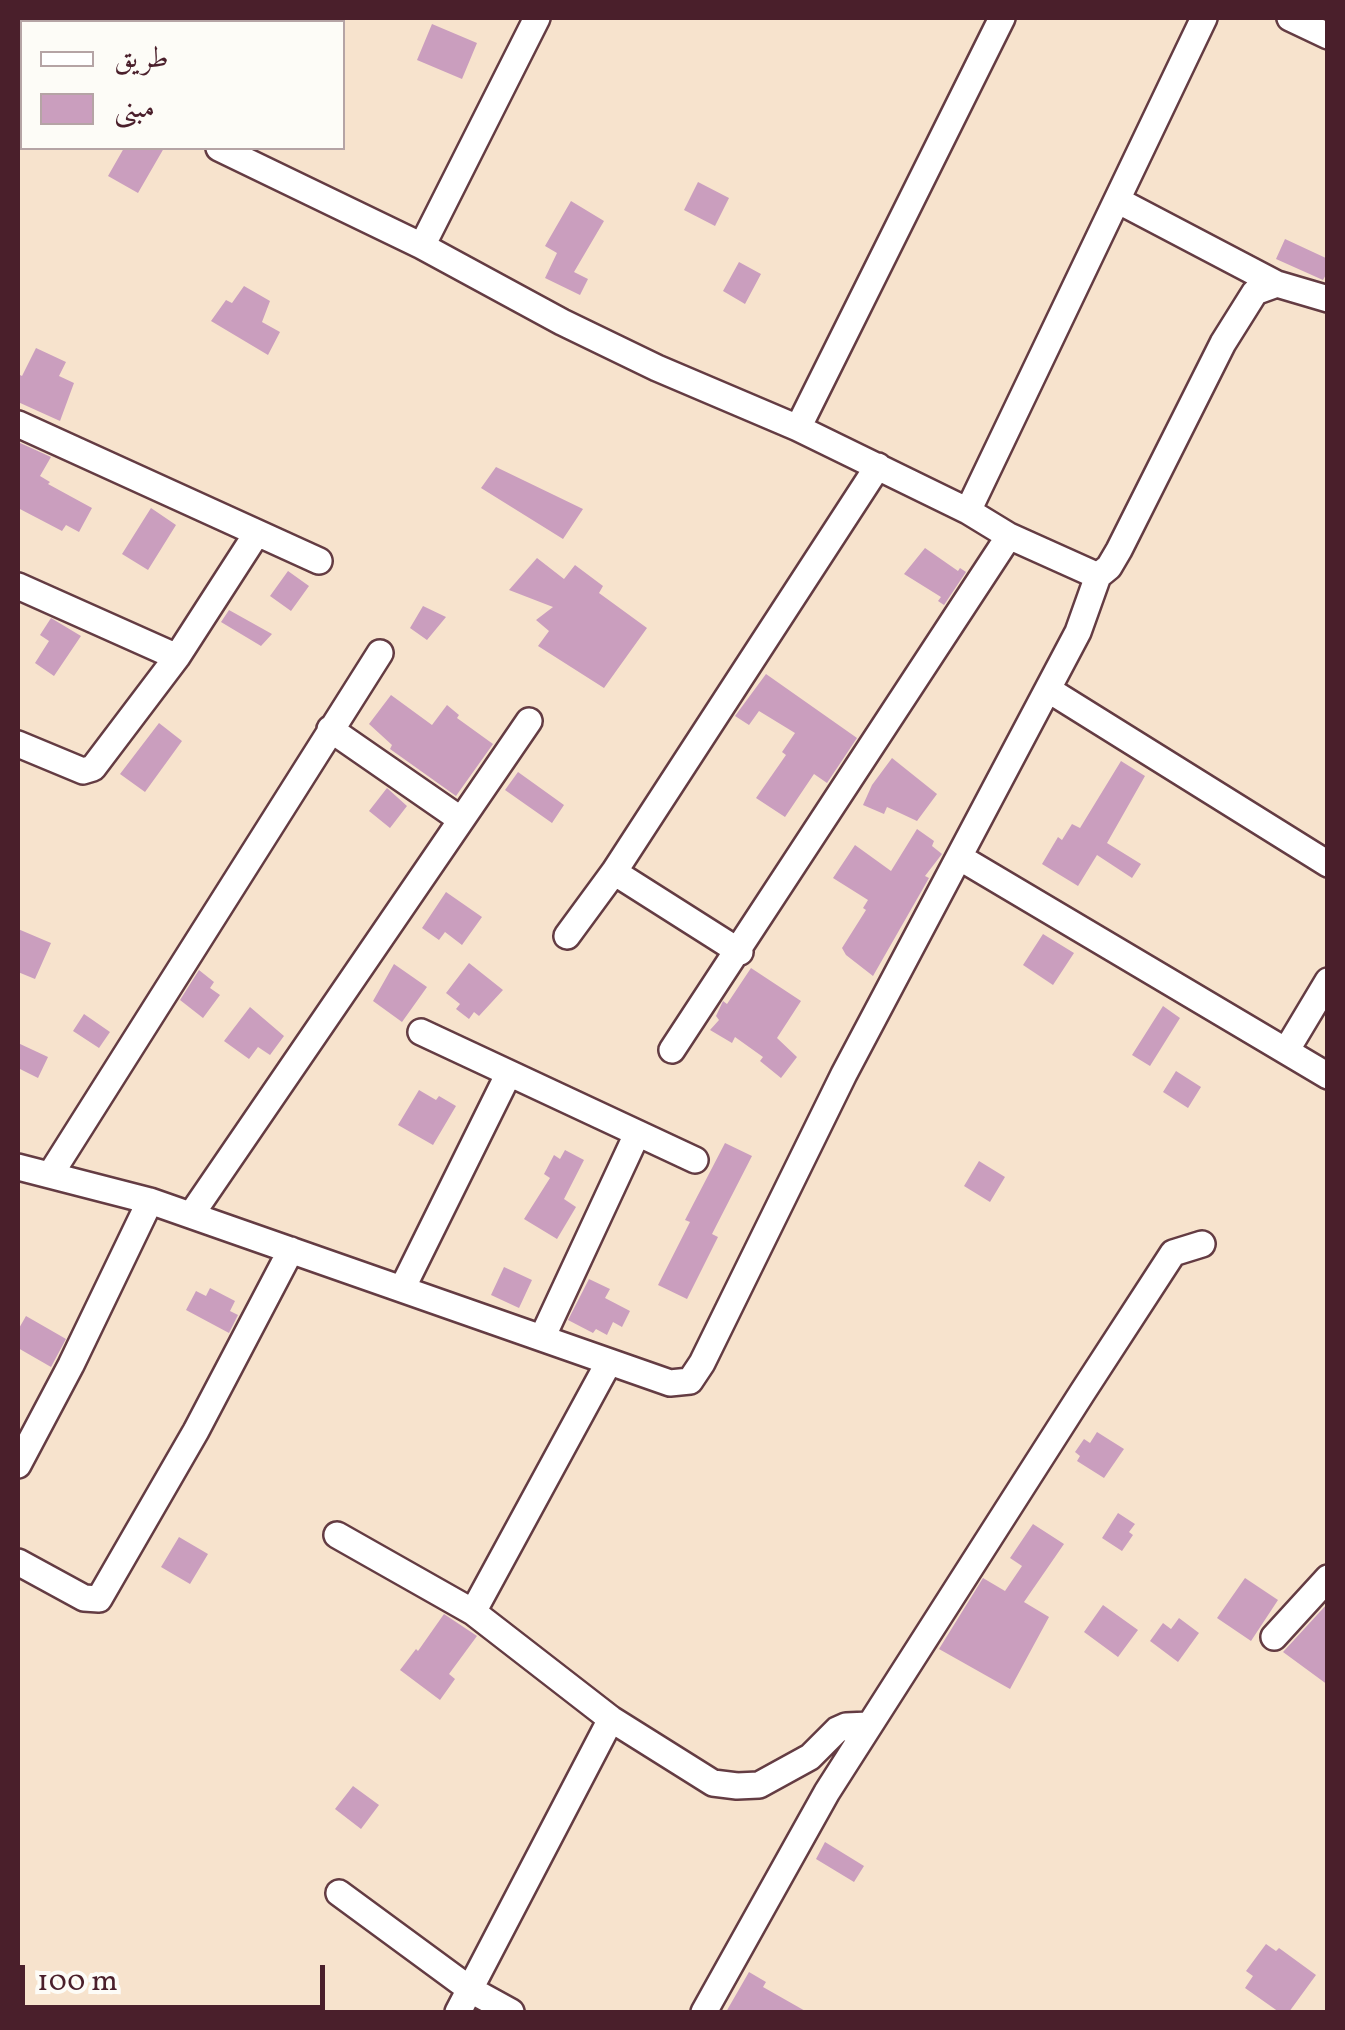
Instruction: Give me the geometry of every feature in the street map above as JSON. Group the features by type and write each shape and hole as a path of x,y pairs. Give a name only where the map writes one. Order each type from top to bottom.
{"street":[{"path":"422,246 536,18"},
{"path":"798,428 1002,18"},
{"path":"968,512 1204,18"},
{"path":"1290,18 1328,36"},
{"path":"228,150 256,156 562,322 657,368 798,428 1009,536 1098,576"},
{"path":"1116,200 1277,284 1328,299"},
{"path":"18,1166 150,1200 670,1384 690,1381 844,1074 1049,690 1078,632 1098,576 1119,550 1223,343 1255,292 1277,284"},
{"path":"18,424 319,561"},
{"path":"567,936 614,872 878,466"},
{"path":"18,744 84,771 93,768 177,658 257,534"},
{"path":"672,1050 740,952 1009,536"},
{"path":"18,586 177,658"},
{"path":"50,1175 380,653"},
{"path":"1049,690 1328,864"},
{"path":"191,1215 529,720"},
{"path":"330,729 460,818"},
{"path":"959,858 1328,1076"},
{"path":"614,872 740,952"},
{"path":"1286,1051 1328,981"},
{"path":"421,1032 694,1160"},
{"path":"402,1289 508,1075"},
{"path":"542,1338 637,1134"},
{"path":"18,1465 71,1366 150,1200"},
{"path":"704,2012 827,1792 1174,1253 1202,1244"},
{"path":"18,1562 84,1598 99,1599 196,1431 291,1250"},
{"path":"473,1612 609,1362"},
{"path":"337,1535 473,1612 611,1719 713,1783 759,1785 810,1756 837,1730 869,1726"},
{"path":"1274,1637 1328,1578"},
{"path":"458,2012 611,1719"},
{"path":"339,1893 470,1990 511,2012"}],"building":[{"path":"432,24 477,43 462,79 417,60"},
{"path":"123,150 163,150 138,193 108,176"},
{"path":"698,182 729,198 715,226 684,210"},
{"path":"571,201 604,221 574,272 588,279 580,295 545,278 557,253 545,246"},
{"path":"1285,239 1328,259 1323,280 1276,259"},
{"path":"739,262 761,274 745,304 723,291"},
{"path":"244,286 270,301 262,322 280,332 268,355 211,321 226,300 232,303"},
{"path":"36,348 66,362 59,376 74,383 60,421 18,402 18,374 22,376"},
{"path":"18,442 51,457 40,476 48,484 92,508 79,532 66,525 62,531 18,508"},
{"path":"496,467 583,509 563,539 481,488"},
{"path":"151,508 176,525 148,570 122,554"},
{"path":"925,548 958,571 960,568 966,572 944,605 938,601 941,597 904,574"},
{"path":"537,558 564,579 575,565 603,586 599,593 647,628 604,688 538,646 549,631 536,620 553,607 509,590"},
{"path":"288,571 309,586 291,611 270,596"},
{"path":"423,606 446,617 427,640 410,628"},
{"path":"229,610 272,634 261,646 221,622"},
{"path":"51,618 81,636 54,676 35,663 49,641 40,635"},
{"path":"766,674 857,738 827,783 814,774 785,817 756,798 786,755 782,752 795,733 759,711 749,725 735,716"},
{"path":"391,695 432,725 447,705 459,715 457,718 493,744 456,796 390,749 392,745 369,724"},
{"path":"159,723 182,741 145,792 120,774"},
{"path":"892,758 937,794 917,821 887,807 884,814 863,805"},
{"path":"1121,761 1145,776 1107,843 1141,864 1132,878 1097,855 1078,886 1042,864 1058,837 1062,840 1072,824 1080,828"},
{"path":"518,772 564,805 552,823 505,790"},
{"path":"387,788 407,806 390,828 369,811"},
{"path":"917,829 934,841 932,846 942,854 925,876 929,878 873,976 842,948 866,910 863,908 868,900 833,878 855,845 891,871"},
{"path":"446,892 482,917 462,945 445,932 439,940 422,928"},
{"path":"18,929 51,943 35,979 18,972"},
{"path":"1043,934 1074,953 1053,985 1023,965"},
{"path":"469,963 503,990 479,1016 474,1012 469,1019 456,1009 460,1004 446,993"},
{"path":"394,964 427,987 402,1022 373,1001"},
{"path":"751,968 801,1001 777,1038 797,1057 781,1078 760,1061 763,1057 735,1037 732,1043 710,1030 719,1020 716,1016 723,1001 727,1004"},
{"path":"199,970 214,982 210,988 220,995 203,1018 180,1000"},
{"path":"1163,1006 1180,1018 1150,1066 1132,1055"},
{"path":"250,1007 284,1036 270,1055 258,1047 249,1059 224,1041"},
{"path":"84,1014 110,1032 99,1048 73,1031"},
{"path":"18,1043 48,1057 38,1078 18,1068"},
{"path":"1176,1071 1201,1087 1188,1108 1163,1092"},
{"path":"419,1090 456,1106 433,1145 398,1125"},
{"path":"725,1143 752,1156 712,1234 718,1237 687,1299 658,1285 690,1222 685,1220"},
{"path":"565,1150 584,1160 564,1199 576,1207 557,1239 524,1219 550,1178 544,1174 554,1155 560,1159"},
{"path":"979,1161 1005,1177 990,1202 964,1186"},
{"path":"504,1267 532,1280 519,1308 491,1295"},
{"path":"589,1279 610,1289 605,1298 630,1311 622,1327 613,1322 607,1335 596,1329 593,1333 568,1320"},
{"path":"210,1288 235,1301 230,1311 238,1315 229,1333 186,1310 196,1291 206,1296"},
{"path":"26,1316 66,1339 51,1367 18,1348 18,1330"},
{"path":"1097,1432 1124,1449 1104,1478 1077,1461 1080,1456 1075,1452 1084,1439 1090,1443"},
{"path":"1118,1513 1135,1524 1122,1551 1102,1538"},
{"path":"1033,1524 1064,1544 1024,1602 1049,1617 1010,1689 939,1649 983,1578 1005,1591 1022,1566 1010,1558"},
{"path":"179,1537 208,1554 190,1584 161,1567"},
{"path":"1245,1578 1278,1600 1251,1641 1217,1618"},
{"path":"1328,1603 1328,1685 1283,1652"},
{"path":"1103,1605 1138,1630 1118,1657 1084,1632"},
{"path":"444,1614 477,1636 449,1674 455,1679 440,1700 400,1670"},
{"path":"1179,1618 1199,1633 1178,1662 1150,1641 1163,1623 1171,1629"},
{"path":"353,1786 379,1805 361,1829 335,1809"},
{"path":"825,1842 864,1866 854,1882 816,1859"},
{"path":"1266,1944 1276,1951 1279,1948 1316,1975 1289,2012 1279,2012 1245,1988 1253,1976 1246,1971"},
{"path":"749,1972 766,1982 763,1987 807,2012 726,2012"}]}
